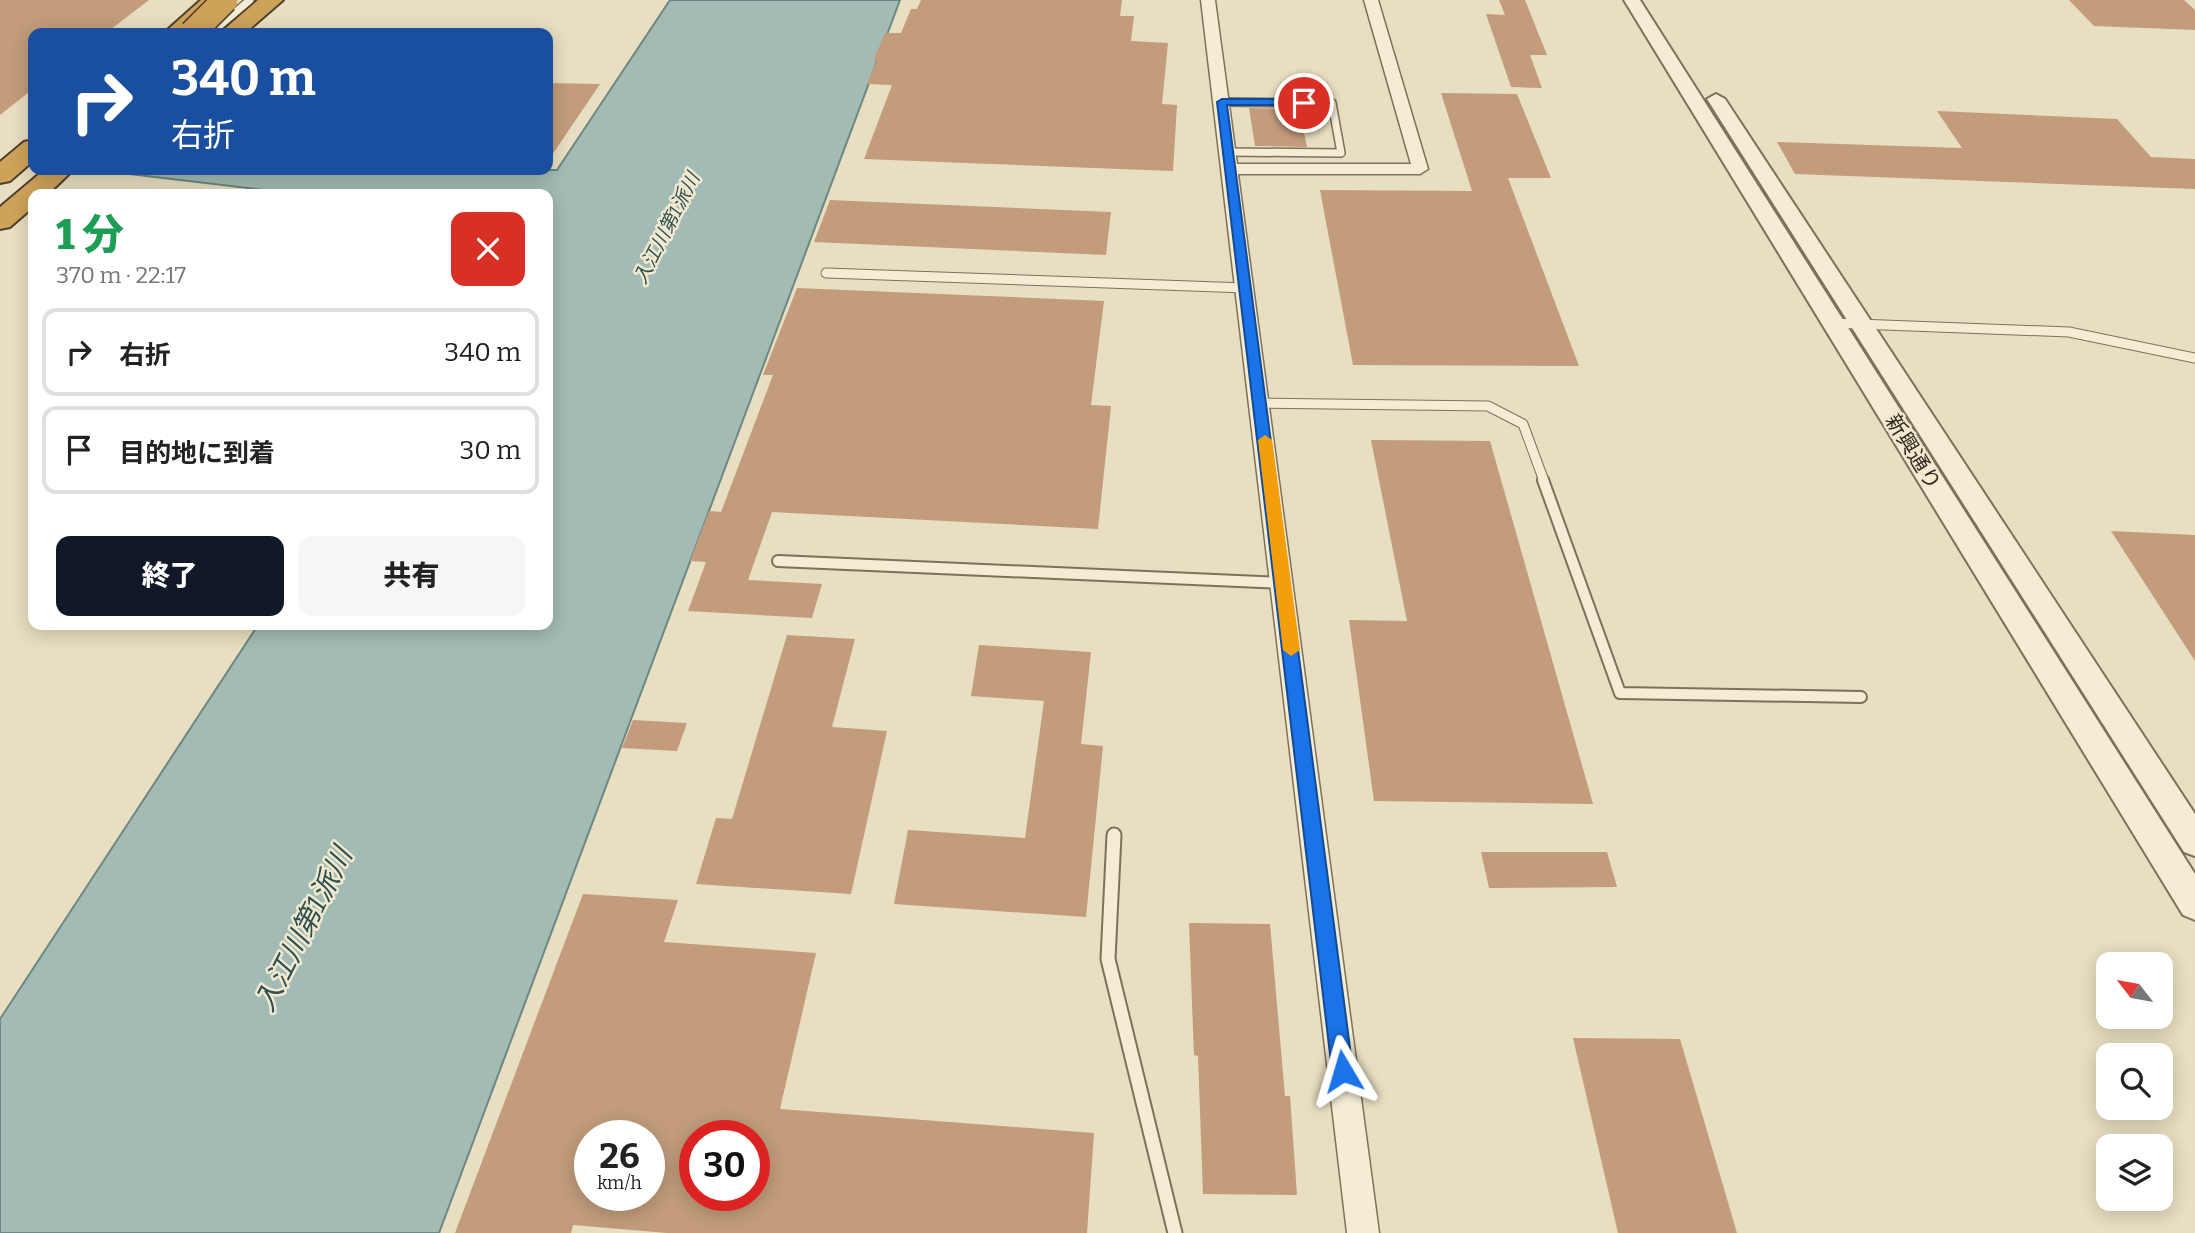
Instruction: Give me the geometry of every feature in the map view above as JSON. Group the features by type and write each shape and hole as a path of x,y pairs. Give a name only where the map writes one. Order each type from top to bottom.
{"highway":[{"path":"207,23 227,0"},
{"path":"207,23 236,0"},
{"path":"168,26 207,23 258,0"},
{"path":"237,28 272,0"},
{"path":"0,159 28,136"},
{"path":"0,175 28,152"},
{"path":"0,187 28,166"},
{"path":"0,201 32,175"},
{"path":"38,189 54,175"},
{"path":"0,221 28,197"}],"street":[{"path":"1208,0 1363,1233"},
{"path":"1229,161 1420,169 1371,0"},
{"name":"新興通り","path":"1632,0 2195,904"},
{"name":"新興通り","path":"1651,0 2195,842"}],"lane":[{"path":"207,23 250,0"},
{"path":"1222,102 1332,103 1341,153 1229,161"},
{"path":"826,273 1245,288"},
{"path":"1832,323 2069,332 2195,358"},
{"path":"1260,403 1488,406 1523,424 1620,693 1861,697"},
{"path":"778,561 1283,583"},
{"path":"1114,835 1108,960 1175,1233"}],"water":[{"name":"入江川第1派川","path":"670,0 900,0 439,1233 0,1233 0,1019 255,630 553,630 553,189 256,189 138,175 553,175 553,170 557,170"}],"building":[{"path":"0,0 149,0 113,28 28,28 28,93 0,115"},
{"path":"921,0 1122,0 1120,16 1134,16 1131,41 1168,43 1162,104 1177,105 1173,171 864,159 892,85 867,84 877,61 873,61 885,33 901,33 911,9 917,9"},
{"path":"1499,0 1525,0 1547,55 1530,55 1542,88 1511,87 1486,14 1505,15"},
{"path":"2069,0 2184,0 2195,10 2195,30 2094,26"},
{"path":"553,83 600,84 553,154"},
{"path":"1441,93 1517,94 1551,178 1508,178 1579,366 1353,365 1320,190 1472,191"},
{"path":"1249,108 1299,109 1307,147 1255,146"},
{"path":"1937,111 2117,119 2151,157 2195,159 2195,189 1795,174 1777,142 1962,148"},
{"path":"830,200 1111,212 1106,255 814,242"},
{"path":"797,288 1104,301 1091,405 1111,406 1098,529 772,512 748,580 822,584 812,618 688,611 706,562 690,561 709,511 721,512 773,375 763,375"},
{"path":"1371,440 1490,441 1593,804 1374,801 1349,620 1407,621"},
{"path":"2111,531 2195,535 2195,661"},
{"path":"787,635 855,639 832,727 887,731 851,894 696,884 716,818 732,819"},
{"path":"979,645 1091,652 1081,744 1103,746 1086,917 894,904 908,830 1025,838 1044,701 971,696"},
{"path":"633,720 687,723 677,751 622,748"},
{"path":"1481,852 1607,852 1617,887 1489,888"},
{"path":"583,894 678,900 664,942 816,953 780,1109 1094,1133 1087,1233 667,1233 573,1225 571,1233 455,1233"},
{"path":"1189,923 1270,924 1285,1096 1290,1096 1297,1195 1203,1194 1198,1056 1194,1055"},
{"path":"1573,1038 1680,1039 1737,1233 1618,1233"}],"slow traffic":[{"path":"1265,440 1291,650"}],"route":[{"path":"1304,103 1222,102 1343,1071"}]}
